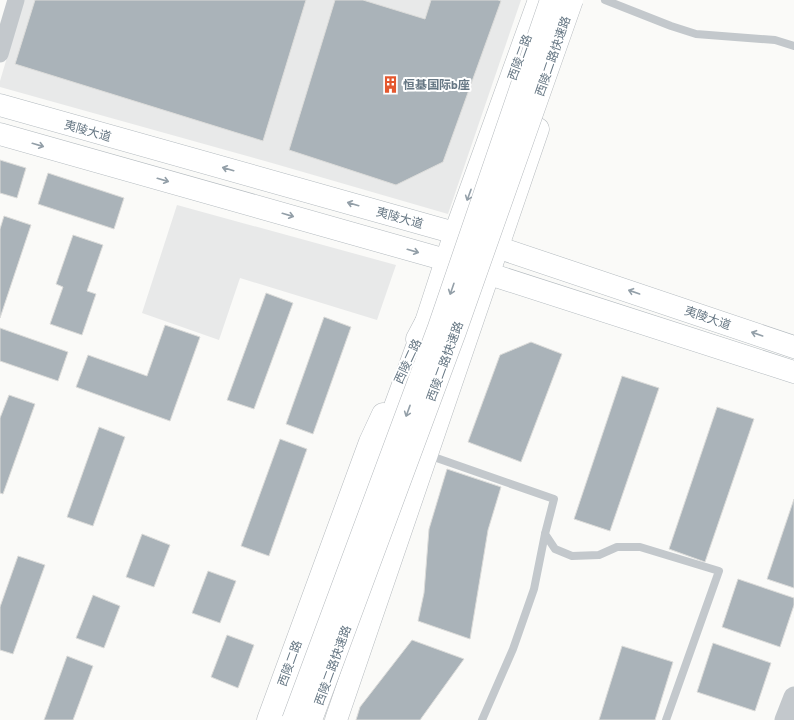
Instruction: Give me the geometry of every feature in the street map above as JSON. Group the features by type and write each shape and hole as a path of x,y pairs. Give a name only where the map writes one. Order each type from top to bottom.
{"main road":[{"name":"西陵二路","path":"268,720 370,442 426,322 455,233 539,0"},
{"name":"西陵二路快速路","path":"293,720 439,327 551,0"},
{"name":"西陵二路快速路","path":"311,720 455,332 572,0"},
{"path":"336,720 581,0"},
{"name":"夷陵大道","path":"0,106 498,246 794,347"},
{"path":"0,134 446,260 794,372"},
{"path":"280,720 426,322"},
{"path":"321,720 445,387 455,332"}],"street":[{"path":"0,54 16,0"},
{"path":"786,720 794,697"}],"lane":[{"path":"605,0 671,26 696,34 775,40 794,46"},
{"path":"427,455 554,499 534,589 513,649 482,720"},
{"path":"545,534 554,549 572,556 599,555 617,548 640,547 719,572 666,720"}],"shaded area":[{"path":"24,0 521,0 448,214 0,87 0,81"},
{"path":"177,205 396,265 377,320 240,278 219,340 142,313"}],"building":[{"path":"35,0 306,0 263,141 15,64"},
{"name":"恒基国际b座","path":"335,0 363,0 425,19 431,0 501,1 443,162 396,185 289,150"},
{"path":"0,160 26,168 17,198 0,193"},
{"path":"48,173 124,198 114,229 38,204"},
{"path":"4,216 31,225 0,318 0,229"},
{"path":"73,235 103,245 87,291 96,294 82,335 50,324 63,287 56,284"},
{"path":"266,293 293,303 254,409 227,400"},
{"path":"324,317 351,327 313,434 286,424"},
{"path":"165,325 200,337 170,421 76,387 88,355 147,376"},
{"path":"0,328 68,352 58,381 0,361"},
{"path":"531,342 562,354 521,462 468,442 500,355"},
{"path":"622,376 659,388 610,531 574,519"},
{"path":"9,395 35,404 3,494 0,493 0,418"},
{"path":"717,407 754,419 705,562 669,549"},
{"path":"99,427 125,437 93,526 67,517"},
{"path":"280,439 307,449 269,556 241,546"},
{"path":"447,469 501,487 488,530 470,639 418,621 424,593 429,529"},
{"path":"794,499 794,588 767,579"},
{"path":"142,534 170,545 154,587 126,577"},
{"path":"18,556 45,565 13,654 0,650 0,607"},
{"path":"208,571 236,581 220,623 192,613"},
{"path":"738,579 794,598 794,605 780,647 722,627"},
{"path":"93,595 120,606 104,648 76,638"},
{"path":"227,635 254,645 238,688 211,677"},
{"path":"412,640 464,659 420,720 356,720 360,707"},
{"path":"713,643 771,663 755,711 697,692"},
{"path":"622,646 673,662 655,720 599,720"},
{"path":"67,656 93,666 73,720 44,720"}],"place":[{"name":"恒基国际b座","path":"390,84"}]}
